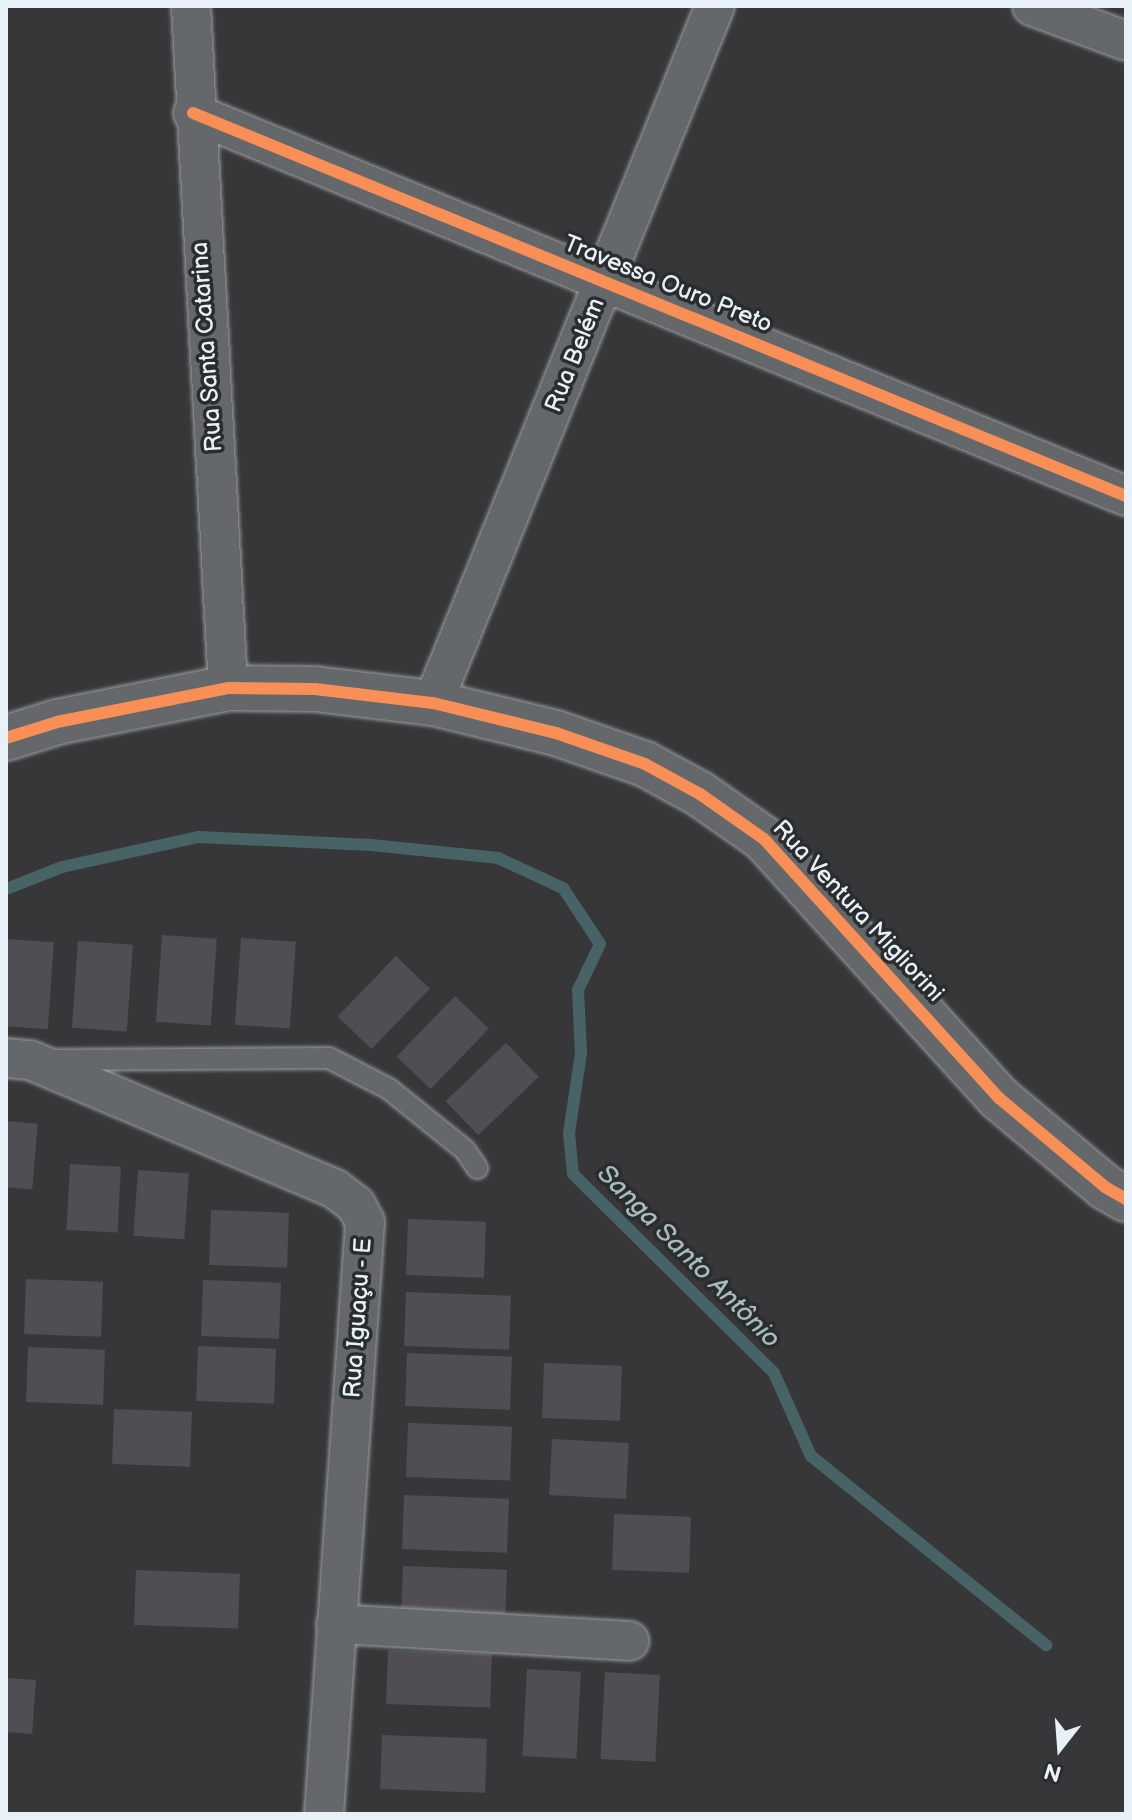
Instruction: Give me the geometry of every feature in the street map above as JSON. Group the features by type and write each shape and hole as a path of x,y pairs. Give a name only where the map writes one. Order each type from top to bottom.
{"street":[{"name":"Rua Santa Catarina","path":"191,6 193,113 228,688"},
{"name":"Rua Belém","path":"433,703 715,6"},
{"path":"1040,7 1126,41"},
{"name":"Travessa Ouro Preto","path":"193,113 1126,496"},
{"name":"Rua Ventura Migliorini","path":"6,738 57,722 228,688 315,689 433,703 596,746 645,764 733,815 783,859 999,1098 1105,1187 1126,1199"},
{"name":"Rua Iguaçu - E","path":"18,1059 335,1189 356,1205 365,1222 324,1814"},
{"path":"336,1624 630,1641"}],"lane":[{"path":"18,1059 329,1058 389,1089 465,1150 477,1168"}],"building":[{"path":"162,935 217,939 211,1026 156,1022"},
{"path":"241,938 296,942 290,1029 235,1025"},
{"path":"6,939 54,942 48,1029 6,1026"},
{"path":"78,941 133,945 127,1032 72,1028"},
{"path":"396,956 430,989 371,1049 338,1016"},
{"path":"455,996 489,1029 430,1089 397,1056"},
{"path":"506,1043 539,1077 478,1135 446,1101"},
{"path":"6,1121 38,1124 32,1190 6,1187"},
{"path":"70,1164 121,1167 117,1233 67,1230"},
{"path":"138,1170 189,1174 184,1239 133,1236"},
{"path":"211,1210 289,1213 287,1268 209,1265"},
{"path":"408,1219 486,1222 484,1278 406,1275"},
{"path":"26,1279 103,1282 101,1337 24,1334"},
{"path":"203,1280 281,1283 279,1339 201,1336"},
{"path":"406,1292 511,1296 509,1350 404,1346"},
{"path":"198,1346 276,1349 274,1404 196,1401"},
{"path":"28,1347 105,1350 103,1405 26,1402"},
{"path":"407,1353 512,1357 510,1410 405,1406"},
{"path":"544,1363 622,1366 620,1421 542,1418"},
{"path":"114,1409 192,1412 190,1467 112,1464"},
{"path":"408,1423 512,1427 510,1481 406,1477"},
{"path":"552,1439 629,1443 626,1499 549,1495"},
{"path":"404,1495 509,1499 507,1553 402,1549"},
{"path":"614,1514 691,1517 689,1573 612,1570"},
{"path":"403,1566 507,1570 505,1623 401,1619"},
{"path":"136,1570 240,1574 238,1629 134,1625"},
{"path":"388,1650 492,1654 490,1708 386,1704"},
{"path":"527,1669 581,1672 576,1759 522,1756"},
{"path":"605,1672 660,1675 655,1762 600,1759"},
{"path":"6,1678 36,1680 32,1734 6,1732"},
{"path":"382,1735 487,1739 485,1793 380,1789"}],"waterway":[{"name":"Sanga Santo Antônio","path":"6,889 62,867 199,837 371,845 498,858 563,888 600,944 578,990 581,1053 569,1133 573,1174 774,1373 811,1456 1046,1645"}],"cycle path":[{"path":"193,113 1126,496"},
{"path":"6,738 57,722 228,688 315,689 433,703 556,733 645,764 700,794 764,839 999,1098 1105,1187 1126,1199"}]}
